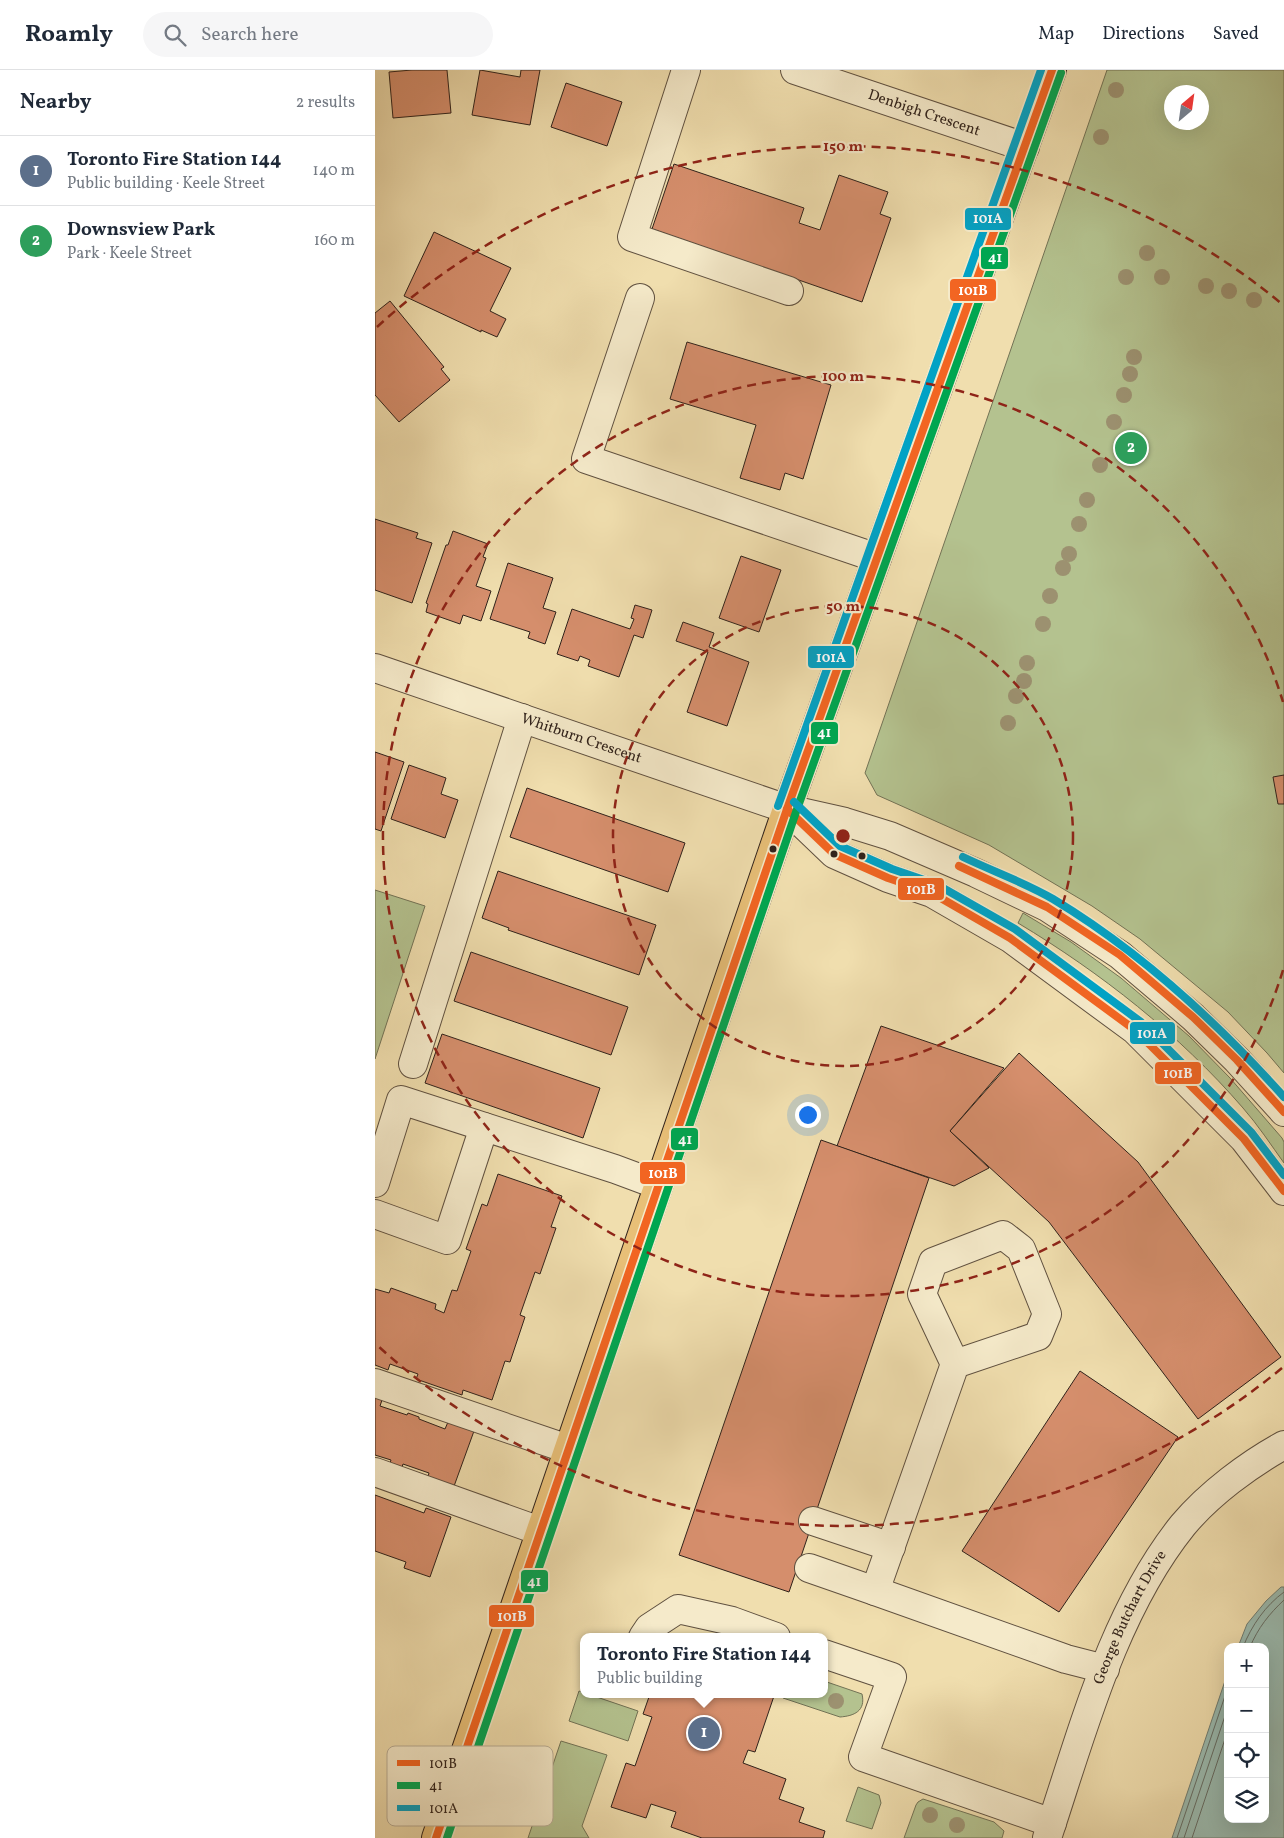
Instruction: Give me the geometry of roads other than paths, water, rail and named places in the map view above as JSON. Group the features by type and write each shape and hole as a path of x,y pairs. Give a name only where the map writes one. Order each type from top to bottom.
{"main road":[{"path":"466,1746 787,809 1052,70"},
{"path":"435,1838 439,1826"}],"street":[{"path":"686,70 633,237 789,291"},
{"name":"Denbigh Crescent","path":"795,70 1025,147"},
{"path":"640,298 586,458 877,558"},
{"name":"Whitburn Crescent","path":"375,668 787,809 845,822 890,836 977,873 1047,907 1120,955 1193,1017 1237,1060 1284,1112"},
{"path":"413,1064 522,718"},
{"path":"787,809 834,854 888,878 932,893 1010,938 1135,1030 1244,1139 1284,1191"},
{"path":"375,1183 401,1100 615,1169 658,1185"},
{"path":"375,1214 447,1240 484,1127"},
{"path":"875,1592 955,1364 922,1294 933,1262 1003,1236 1021,1249 1047,1314 1038,1336 955,1364"},
{"path":"375,1383 568,1449"},
{"name":"George Butchart Drive","path":"1050,1830 1116,1639 1146,1580 1184,1525 1227,1482 1284,1445"},
{"path":"375,1472 540,1531"},
{"path":"813,1522 891,1547"},
{"path":"809,1568 1066,1659 1105,1669"},
{"path":"646,1633 649,1628 677,1609 732,1621 765,1633"},
{"path":"828,1655 892,1677 863,1757 1050,1830"}],"water":[{"path":"1281,1587 1284,1587 1284,1838 1172,1838 1224,1684 1224,1823 1269,1823 1269,1643 1240,1643 1247,1624 1266,1601"}],"place":[{"name":"Downsview Park","path":"1131,448"},
{"name":"Toronto Fire Station 144","path":"704,1733"}]}
